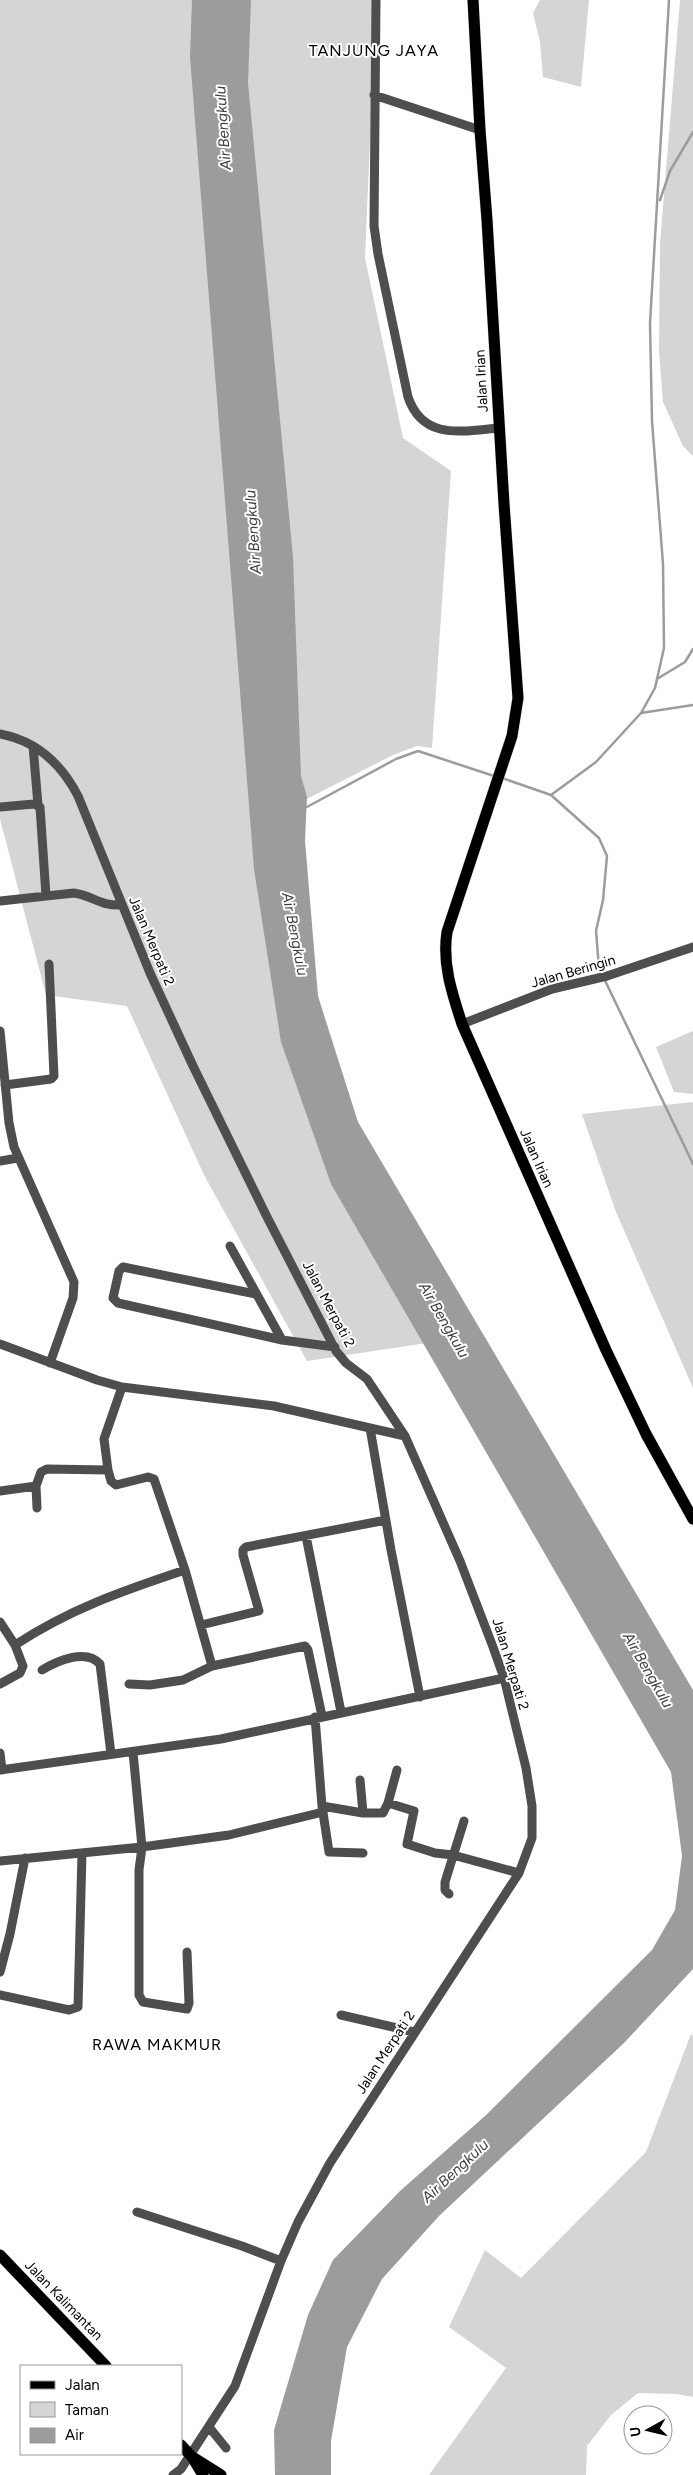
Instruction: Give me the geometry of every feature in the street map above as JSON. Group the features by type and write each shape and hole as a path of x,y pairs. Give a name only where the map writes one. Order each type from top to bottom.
{"main road":[{"name":"Jalan Irian","path":"473,0 499,428 518,698 512,736 447,932 445,946 447,974 462,1024 606,1350 646,1434 693,1519"},
{"name":"Jalan Kalimantan","path":"0,2255 105,2365"},
{"path":"182,2446 192,2456 221,2475"},
{"path":"192,2456 203,2475"}],"street":[{"path":"376,0 374,95 376,240 411,406 421,419 440,430 453,432 499,428"},
{"path":"374,95 480,130"},
{"name":"Jalan Merpati 2","path":"0,734 33,746 49,756 68,778 78,796 122,905 193,1066 266,1215 334,1347 346,1362 367,1379 405,1436 464,1570 504,1678 526,1768 533,1818 530,1848 519,1873 495,1913 414,2032 330,2163 298,2222 281,2262 235,2386 180,2473"},
{"path":"33,746 38,805 41,809 46,896"},
{"path":"0,807 38,805"},
{"path":"0,901 74,893 85,895 101,904 122,905"},
{"name":"Jalan Beringin","path":"462,1024 552,989 607,976 693,947"},
{"path":"5,1085 50,1079 54,1076 49,964"},
{"path":"0,1031 9,1123 18,1158 74,1282 73,1298 50,1363"},
{"path":"0,1161 18,1158"},
{"path":"230,1246 282,1340"},
{"path":"256,1294 123,1267 119,1271 113,1298 118,1304 282,1340 334,1347"},
{"path":"0,1344 50,1363 122,1386 274,1406 405,1436"},
{"path":"122,1386 104,1443 111,1481 116,1485 148,1477 154,1478 185,1570 212,1666"},
{"path":"370,1428 420,1696"},
{"path":"38,1508 36,1486 44,1469 108,1470"},
{"path":"0,1491 36,1486"},
{"path":"200,1625 259,1611 243,1555 244,1549 386,1520"},
{"path":"306,1536 341,1712"},
{"path":"14,1645 72,1611 130,1588 185,1570"},
{"path":"0,1622 14,1645 23,1670 0,1684"},
{"path":"129,1684 150,1685 183,1680 212,1666 305,1646 308,1650 318,1717 323,1809 329,1852 363,1853"},
{"path":"42,1670 71,1658 92,1659 100,1664 111,1754"},
{"path":"0,1753 1,1770 133,1752 220,1738 504,1678"},
{"path":"133,1752 142,1847 139,1870 139,1995 143,2002 187,2009 189,2003 187,1952"},
{"path":"0,1861 142,1847 229,1835 323,1809 383,1813 388,1803 397,1770"},
{"path":"360,1780 363,1813"},
{"path":"388,1803 414,1811 407,1844 435,1853 452,1855 519,1873"},
{"path":"449,1894 444,1886 464,1821"},
{"path":"0,1995 69,2010 78,2006 82,1853"},
{"path":"0,1972 10,1934 25,1858"},
{"path":"341,2015 414,2032"},
{"path":"137,2212 242,2246 281,2262"},
{"path":"209,2427 226,2448"}],"green space":[{"path":"0,0 376,0 365,258 403,438 451,471 432,748 417,746 393,755 291,807 262,855 434,1342 307,1361 204,1175 127,1006 46,995 0,819"},
{"path":"540,0 589,0 581,87 543,77 540,42 533,13"},
{"path":"680,0 693,0 693,456 683,446 663,402 659,351 660,243"},
{"path":"693,1031 693,1094 674,1092 656,1047"},
{"path":"693,1102 693,1388 616,1212 582,1114"},
{"path":"691,2034 693,2037 693,2397 677,2394 638,2393 611,2415 587,2446 586,2475 429,2475 506,2368 449,2327 485,2250 521,2278 646,2152"}],"water":[{"name":"Air Bengkulu","path":"192,0 251,0 248,83 293,557 301,776 307,797 305,841 318,996 358,1122 693,1690 693,1969 624,2043 439,2216 382,2279 347,2347 331,2441 331,2475 275,2475 274,2430 308,2315 333,2260 400,2191 485,2116 652,1950 675,1910 682,1856 671,1772 331,1184 281,1042 254,869 190,57"}],"waterway":[{"path":"641,713 655,688 664,648 663,564 652,421 650,323 669,0"},
{"path":"660,200 670,171 693,132"},
{"path":"657,679 685,662 693,649"},
{"path":"551,795 596,762 641,713 693,705"},
{"path":"305,808 396,759 418,751 494,776"},
{"path":"502,778 551,795 599,838 607,856 603,900 596,931 599,968 693,1164"}],"district":[{"name":"TANJUNG JAYA","path":"374,50"},
{"name":"RAWA MAKMUR","path":"157,2044"}]}
